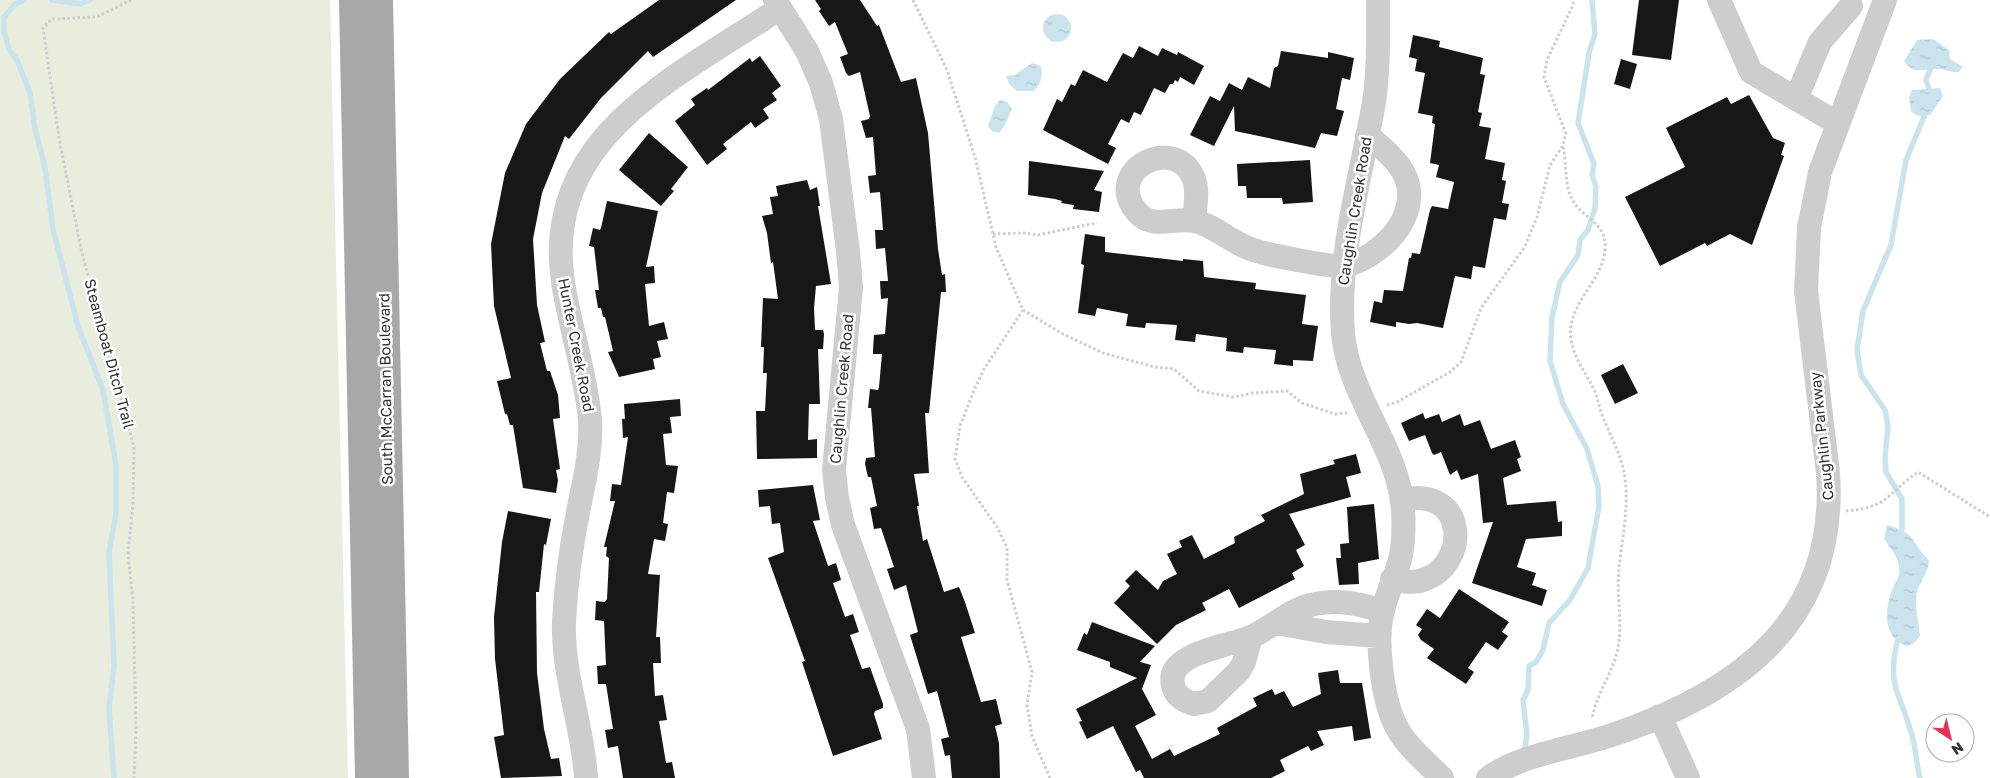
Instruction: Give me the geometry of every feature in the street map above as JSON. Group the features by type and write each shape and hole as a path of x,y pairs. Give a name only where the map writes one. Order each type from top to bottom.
{"main road":[{"name":"South McCarran Boulevard","path":"353,0 368,778"},
{"name":"South McCarran Boulevard","path":"379,0 395,778"}],"street":[{"name":"Caughlin Creek Road","path":"1378,0 1378,60 1374,101 1344,266 1342,311 1344,340 1351,366 1396,477 1402,500 1402,545 1399,564 1392,579 1378,636 1389,708 1396,727 1410,746 1442,778"},
{"path":"1719,0 1751,72 1838,123"},
{"path":"1796,99 1820,42 1853,3 1882,8"},
{"name":"Caughlin Creek Road","path":"777,4 807,51 821,83 831,119 848,251 851,287 834,470 837,498 843,526 918,729 924,778"},
{"name":"Hunter Creek Road","path":"586,778 564,624 566,582 590,449 590,420 563,282 561,254 564,222 571,194 584,166 623,115 659,87 777,4"},
{"name":"Caughlin Parkway","path":"1488,778 1522,760 1599,739 1660,716 1730,678 1773,643 1802,603 1822,558 1828,521 1829,488 1807,298 1806,271 1809,228 1816,190 1838,123 1882,8"},
{"path":"1196,221 1261,253 1344,266 1368,255 1396,233 1404,218 1409,190 1400,164 1367,135"},
{"path":"1392,579 1412,582 1431,576 1446,562 1453,550 1456,537 1454,520 1438,503 1422,497 1402,500"},
{"path":"1251,637 1307,605 1332,601 1351,602 1383,611"},
{"path":"1276,623 1326,632 1378,636"},
{"path":"1660,716 1688,778"}],"path":[{"name":"Steamboat Ditch Trail","path":"131,0 97,17 52,19 43,28 56,120 81,250 134,447 133,503 128,556 133,601 136,730 134,778"},
{"path":"913,0 947,70 975,157 993,234 1005,270 1023,310 1061,333 1103,353 1155,367 1174,368 1199,391 1233,397 1253,393 1287,391 1302,403 1335,414 1368,410 1397,402 1450,372 1461,362 1481,308 1524,248 1536,217 1550,165 1562,147 1566,134 1544,77 1547,60 1573,5 1573,0"},
{"path":"1562,147 1572,200 1598,226 1602,232 1606,248 1603,265 1574,312 1570,325 1571,341 1577,360 1596,394 1601,412 1618,451 1626,487 1619,569 1620,628 1618,650 1595,703 1592,720 1599,739"},
{"path":"993,234 1024,233 1038,235 1097,224"},
{"path":"1023,310 984,369 975,388 960,426 955,460 962,477 998,527 1007,548 1008,586 1024,635 1032,672 1027,705 1032,736 1050,778"},
{"path":"1845,511 1875,506 1885,501 1918,472 1990,516"}],"shaded area":[{"path":"0,0 330,0 348,778 0,778"}],"water":[{"path":"1057,14 1067,18 1071,28 1067,38 1057,42 1047,38 1043,28 1047,18"},
{"path":"1933,39 1949,50 1950,59 1963,67 1959,72 1939,69 1915,70 1904,61 1917,40"},
{"path":"1032,63 1041,66 1041,80 1034,91 1017,91 1009,84 1006,76 1015,75"},
{"path":"1940,88 1943,96 1930,115 1918,116 1911,111 1909,97 1912,90"},
{"path":"1000,100 1007,102 1012,109 1004,127 999,133 992,131 988,126 995,106"},
{"path":"1887,525 1904,531 1929,560 1917,594 1916,606 1920,636 1914,643 1907,646 1894,637 1888,624 1887,609 1899,571 1895,556 1884,539"}],"building":[{"path":"659,0 736,0 653,57 648,51 601,98 569,139 565,136 542,193 533,239 537,305 545,342 540,343 547,371 550,371 558,395 560,418 553,419 560,469 556,470 558,480 556,493 523,488 513,425 510,425 507,414 505,414 497,381 511,378 494,306 491,244 505,173 526,124 560,79 609,32 611,34"},
{"path":"815,0 860,0 877,26 879,25 901,82 916,78 928,133 938,249 942,275 945,274 946,292 941,292 929,413 925,413 929,473 914,474 919,506 917,506 923,541 927,539 944,592 959,587 965,602 975,633 961,637 981,702 996,699 1002,724 995,726 999,743 1000,778 952,778 950,755 945,756 941,739 949,737 937,691 928,694 910,635 918,632 906,585 894,590 887,569 894,567 881,528 874,529 870,508 877,506 871,477 868,477 865,464 866,458 875,457 871,408 868,408 870,389 878,390 879,387 882,354 873,354 874,335 885,334 888,298 881,299 880,281 888,281 885,248 876,249 875,230 883,230 880,192 870,193 868,176 876,175 873,137 866,138 861,121 869,119 870,116 860,72 849,76 846,73 840,57 848,54 835,22 829,26 819,11 821,9"},
{"path":"1639,0 1679,0 1671,60 1632,55"},
{"path":"1413,35 1440,41 1439,47 1483,58 1480,74 1485,75 1478,112 1482,113 1479,126 1491,128 1485,159 1505,163 1502,180 1506,181 1502,203 1509,204 1506,220 1494,218 1485,268 1473,266 1471,279 1455,276 1443,328 1417,323 1396,322 1396,327 1370,322 1374,301 1382,303 1384,290 1403,291 1409,258 1411,258 1412,253 1420,254 1430,210 1432,206 1448,209 1454,182 1436,177 1439,165 1430,163 1435,124 1432,123 1433,116 1418,113 1425,73 1415,71 1417,59 1409,57"},
{"path":"1139,46 1158,56 1162,48 1177,55 1178,52 1204,66 1194,85 1180,77 1178,82 1175,80 1173,84 1170,84 1165,93 1154,88 1141,115 1134,112 1129,123 1121,119 1108,144 1116,148 1108,164 1043,130 1057,99 1062,102 1071,84 1075,86 1083,70 1107,82 1123,53 1133,58"},
{"path":"1281,51 1328,58 1328,52 1354,58 1350,80 1342,78 1336,109 1344,111 1337,136 1321,133 1315,148 1235,131 1234,106 1214,146 1190,135 1210,96 1220,101 1229,83 1242,90 1248,77 1270,88 1274,68 1278,66"},
{"path":"760,56 781,86 772,93 777,100 763,109 769,118 755,128 751,122 723,144 727,149 707,165 675,121 695,105 691,99 707,88 708,90 750,58 752,62"},
{"path":"1621,59 1637,64 1630,89 1614,84"},
{"path":"1749,95 1773,138 1785,143 1781,155 1784,156 1752,245 1730,234 1707,246 1705,243 1660,266 1625,197 1685,167 1666,128 1727,97 1731,104"},
{"path":"649,133 688,167 671,189 674,191 661,206 619,170"},
{"path":"1310,160 1313,202 1283,204 1282,198 1247,198 1246,186 1238,186 1237,164"},
{"path":"1029,161 1104,171 1094,190 1102,192 1099,212 1073,209 1074,205 1061,203 1062,201 1028,195"},
{"path":"807,180 810,190 817,187 820,206 818,206 831,284 816,286 814,308 815,330 823,330 824,334 823,349 818,349 820,404 809,404 808,440 817,439 817,458 757,459 756,411 765,411 767,373 763,373 764,347 761,347 763,298 778,299 773,262 771,263 767,233 762,216 773,214 770,197 778,196 776,186"},
{"path":"607,201 658,211 646,267 654,266 655,283 645,284 649,326 664,322 668,339 657,341 661,357 653,359 655,369 619,377 608,352 613,351 605,317 603,317 601,308 598,308 595,290 599,290 594,247 589,246 593,228 600,230 601,228"},
{"path":"1085,234 1105,237 1105,252 1183,261 1183,259 1203,261 1204,277 1256,283 1255,289 1306,295 1302,324 1318,326 1313,361 1293,360 1293,366 1274,364 1276,350 1244,347 1243,353 1226,351 1227,338 1196,334 1195,342 1175,340 1177,325 1146,323 1145,328 1126,326 1128,314 1097,308 1095,316 1078,313 1084,265 1081,264"},
{"path":"1623,364 1638,393 1615,404 1601,375"},
{"path":"680,399 681,416 670,417 672,433 663,434 666,465 678,466 674,493 667,492 663,523 668,524 665,541 654,539 648,574 660,575 656,637 660,637 661,663 653,663 655,696 663,695 667,720 659,721 666,763 672,762 675,778 623,778 618,746 608,748 605,730 613,729 606,684 598,684 597,666 606,665 604,621 595,620 596,601 605,602 607,599 609,558 606,556 607,547 604,547 615,501 610,501 612,484 621,485 628,437 623,438 622,419 625,419 624,404"},
{"path":"1423,413 1425,419 1439,414 1442,422 1460,414 1464,426 1480,420 1491,449 1515,440 1521,457 1517,459 1521,471 1503,478 1507,505 1556,501 1558,522 1562,521 1562,536 1526,539 1517,567 1536,573 1532,585 1547,590 1542,606 1472,583 1493,522 1483,523 1478,474 1461,480 1457,470 1450,475 1441,452 1434,455 1432,453 1425,435 1409,441 1401,423"},
{"path":"1356,454 1361,473 1346,477 1351,497 1289,514 1305,545 1296,550 1304,566 1292,573 1295,579 1239,608 1229,589 1202,603 1206,610 1176,625 1157,644 1114,603 1130,586 1125,581 1136,570 1158,590 1163,581 1177,574 1167,554 1182,547 1179,541 1192,535 1204,559 1235,543 1234,537 1265,521 1261,515 1304,494 1300,474 1335,464 1333,460"},
{"path":"813,485 820,520 813,521 828,566 836,563 841,580 833,583 845,617 853,614 859,632 850,635 862,669 870,667 883,704 883,708 875,711 874,714 882,739 833,756 802,662 805,661 768,558 784,552 780,523 772,524 770,506 759,507 758,490"},
{"path":"1374,504 1379,559 1358,563 1359,584 1339,585 1336,558 1341,558 1340,544 1349,543 1347,507"},
{"path":"508,511 551,519 546,545 544,544 539,592 536,592 537,673 544,729 551,759 559,758 562,776 501,778 494,737 504,735 495,659 494,617 502,542"},
{"path":"1459,589 1509,622 1502,632 1508,636 1498,650 1486,642 1468,668 1474,672 1466,684 1427,658 1434,649 1421,640 1418,635 1422,629 1416,625 1427,609 1440,618"},
{"path":"1092,622 1155,646 1140,662 1151,665 1142,689 1156,715 1135,726 1152,759 1170,749 1174,756 1220,734 1217,728 1257,706 1253,698 1272,689 1275,695 1284,691 1293,707 1321,694 1318,673 1338,670 1340,683 1362,683 1371,738 1354,741 1352,726 1317,731 1324,745 1311,751 1308,746 1280,760 1285,771 1271,778 1144,778 1140,770 1136,772 1113,726 1087,739 1079,722 1082,721 1076,709 1137,678 1110,667 1110,662 1077,650 1084,633 1087,635"}],"waterway":[{"path":"24,0 15,4 4,17 4,32 9,49 17,60 30,93 35,129 45,168 53,229 78,326 103,390 116,466 116,513 109,552 114,666 109,709 114,778"},
{"path":"52,0 80,4 90,0"},
{"path":"1524,753 1527,735 1523,700 1528,690 1529,666 1536,662 1543,650 1549,623 1570,600 1588,568 1599,506 1598,486 1587,449 1563,404 1550,361 1552,317 1560,282 1578,255 1580,240 1588,230 1595,208 1596,187 1592,175 1594,164 1578,123 1589,53 1595,34 1592,0"},
{"path":"1929,89 1926,80 1930,70"},
{"path":"1902,529 1902,499 1886,472 1885,457 1888,426 1885,410 1861,375 1857,350 1863,311 1891,245 1906,160 1924,117"},
{"path":"1897,642 1894,657 1894,680 1913,738 1920,778"}]}
